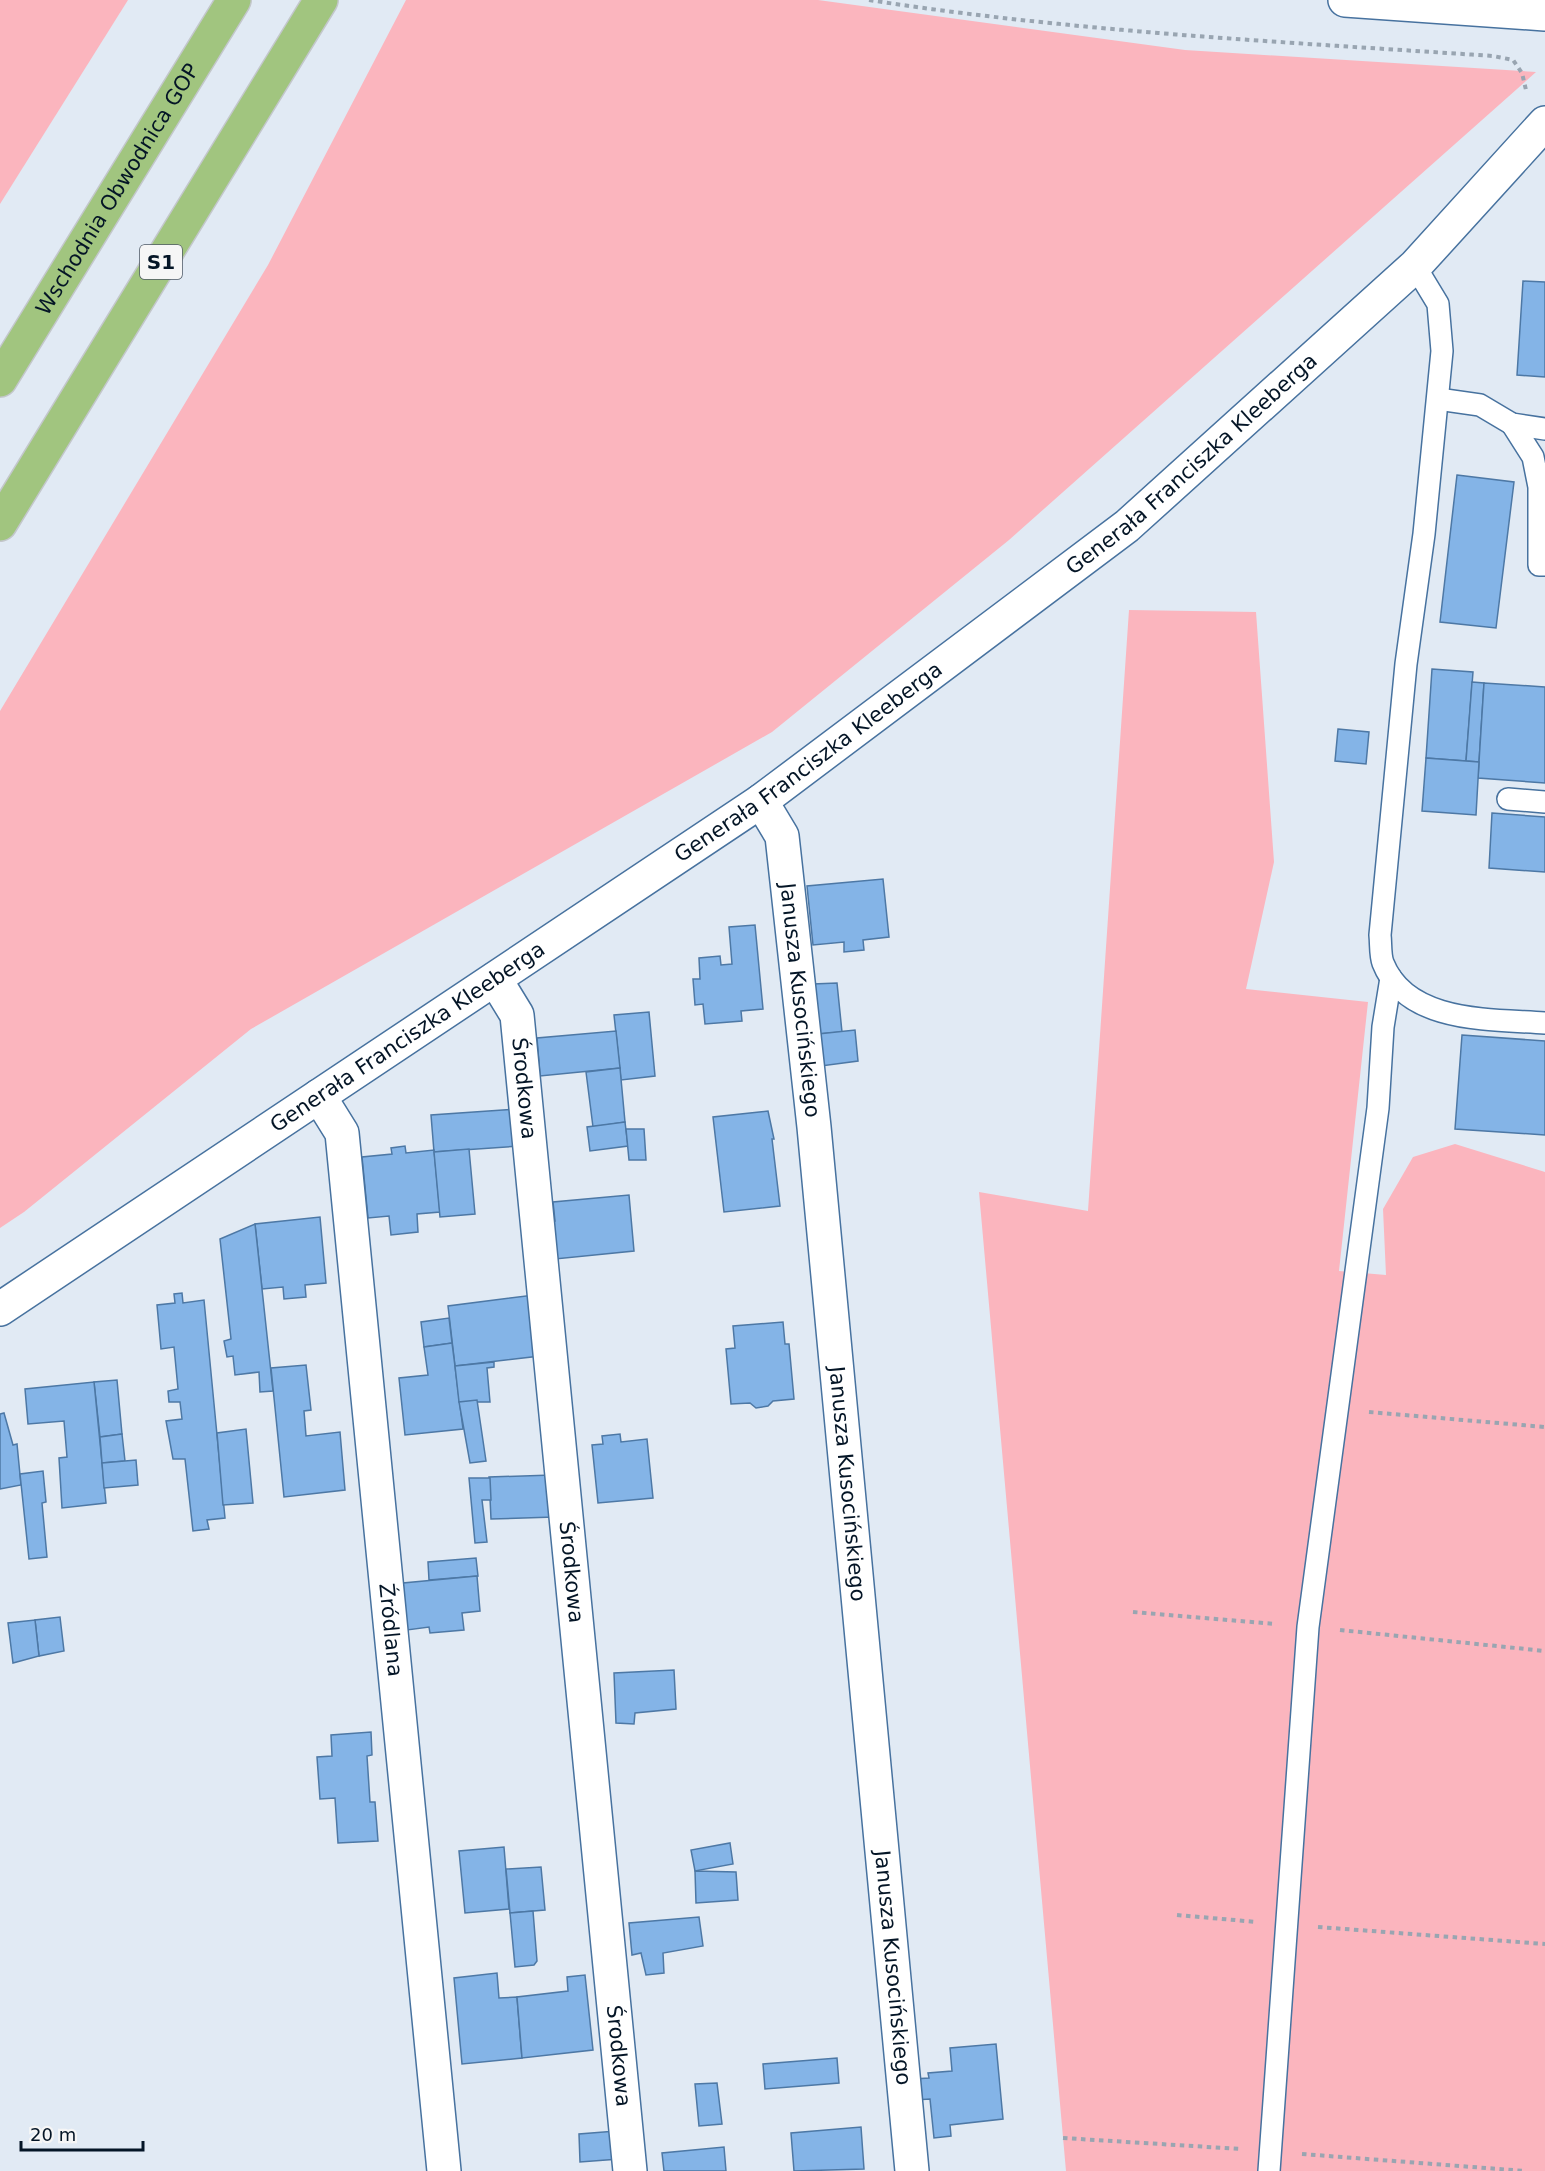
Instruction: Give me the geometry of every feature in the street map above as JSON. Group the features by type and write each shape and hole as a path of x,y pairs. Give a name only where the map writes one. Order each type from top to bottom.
{"highway":[{"name":"Wschodnia Obwodnica GOP","path":"0,380 234,0"},
{"name":"S1","path":"0,524 321,0"}],"street":[{"path":"1345,0 1545,14"},
{"name":"Generała Franciszka Kleeberga","path":"0,1309 761,801 1127,526 1415,266 1545,123"},
{"name":"Janusza Kusocińskiego","path":"761,801 782,837 815,1139 912,2171"},
{"name":"Środkowa","path":"495,979 517,1015 630,2171"},
{"name":"Źródlana","path":"319,1096 342,1133 444,2171"}],"lane":[{"path":"1415,266 1438,304 1442,351 1424,534 1406,664 1380,935 1382,962 1391,978 1419,1004 1472,1018 1545,1023"},
{"path":"1438,399 1480,405 1512,424 1545,429"},
{"path":"1512,424 1533,457 1539,487 1539,565 1545,565"},
{"path":"1508,799 1545,802"},
{"path":"1269,2171 1308,1627 1378,1108 1383,1027 1391,978"}],"path":[{"path":"869,0 1054,23 1219,38 1493,56 1513,60 1522,73 1524,90 1535,91"},
{"path":"1338,1410 1545,1427"},
{"path":"1177,1915 1545,1944"}],"shaded area":[{"path":"0,0 128,0 0,204"},
{"path":"406,0 818,0 1185,50 1536,72 1009,540 772,732 251,1029 24,1212 0,1228 0,711 268,265"},
{"path":"1129,610 1256,612 1274,862 1246,989 1368,1002 1339,1271 1386,1275 1383,1209 1413,1157 1455,1144 1545,1172 1545,2171 1066,2171 979,1192 1088,1211"}],"building":[{"path":"1523,281 1545,282 1545,377 1517,375"},
{"path":"1457,475 1514,482 1496,628 1440,622"},
{"path":"1432,669 1473,672 1466,761 1426,758"},
{"path":"1472,682 1484,683 1479,762 1466,761"},
{"path":"1484,683 1545,687 1545,783 1478,778"},
{"path":"1338,729 1369,732 1366,764 1335,761"},
{"path":"1426,758 1479,762 1476,815 1422,811"},
{"path":"1492,813 1545,817 1545,872 1489,868"},
{"path":"883,879 889,937 863,940 864,950 844,952 844,942 813,945 807,886"},
{"path":"755,925 763,1009 741,1011 742,1021 705,1024 703,1004 695,1005 693,979 700,979 699,958 720,956 721,965 732,964 729,927"},
{"path":"837,983 842,1032 818,1034 813,984"},
{"path":"649,1012 655,1076 621,1080 614,1015"},
{"path":"855,1030 858,1061 821,1066 818,1034"},
{"path":"616,1031 620,1068 540,1076 537,1038"},
{"path":"1462,1035 1545,1041 1545,1135 1455,1129"},
{"path":"620,1068 625,1122 593,1127 586,1072"},
{"path":"516,1109 519,1146 434,1152 431,1115"},
{"path":"768,1111 774,1139 772,1139 780,1206 724,1212 713,1117"},
{"path":"625,1122 628,1146 590,1151 587,1127"},
{"path":"626,1129 644,1129 646,1160 629,1160"},
{"path":"405,1146 406,1153 434,1150 440,1212 417,1214 418,1232 391,1235 389,1216 368,1218 362,1157 392,1154 391,1148"},
{"path":"469,1149 475,1214 440,1217 434,1152"},
{"path":"629,1195 634,1251 555,1259 553,1202"},
{"path":"320,1217 326,1283 305,1285 306,1297 284,1299 283,1287 262,1289 255,1224"},
{"path":"255,1224 273,1391 260,1392 259,1372 235,1375 233,1356 227,1357 224,1341 231,1339 220,1239"},
{"path":"182,1293 183,1303 204,1300 225,1518 207,1520 209,1529 193,1531 185,1459 173,1459 166,1421 182,1419 180,1402 169,1402 168,1391 178,1389 174,1347 161,1349 157,1305 175,1303 174,1294"},
{"path":"534,1295 540,1356 455,1366 448,1306"},
{"path":"449,1318 452,1343 424,1347 421,1322"},
{"path":"783,1322 785,1344 789,1344 794,1399 773,1401 768,1406 756,1408 750,1403 731,1404 726,1349 735,1348 733,1326"},
{"path":"452,1343 463,1429 405,1435 399,1378 428,1375 424,1347"},
{"path":"494,1362 494,1367 487,1368 490,1402 459,1402 455,1366"},
{"path":"306,1365 311,1410 304,1411 306,1436 340,1432 345,1490 284,1497 271,1368"},
{"path":"117,1380 122,1434 100,1437 94,1382"},
{"path":"94,1382 106,1503 62,1508 59,1458 67,1457 64,1421 28,1424 25,1389"},
{"path":"477,1400 486,1461 470,1463 459,1402"},
{"path":"4,1413 13,1445 17,1444 21,1485 0,1489 0,1414"},
{"path":"246,1429 253,1503 223,1505 217,1433"},
{"path":"122,1434 125,1461 102,1463 100,1437"},
{"path":"620,1434 621,1442 647,1439 653,1498 598,1503 592,1445 603,1444 602,1436"},
{"path":"136,1460 138,1485 104,1488 102,1463"},
{"path":"43,1471 46,1502 42,1503 47,1557 29,1559 20,1474"},
{"path":"552,1475 554,1517 491,1519 489,1477"},
{"path":"469,1478 490,1478 491,1500 482,1500 487,1542 475,1543"},
{"path":"476,1558 478,1576 429,1580 428,1562"},
{"path":"477,1576 480,1611 462,1613 464,1630 430,1633 429,1627 407,1630 403,1583"},
{"path":"60,1617 64,1651 39,1656 35,1620"},
{"path":"35,1620 39,1656 13,1663 8,1623"},
{"path":"674,1670 676,1709 635,1713 634,1724 616,1723 614,1673"},
{"path":"371,1732 372,1755 367,1756 370,1802 375,1802 378,1841 338,1843 335,1798 320,1799 317,1757 332,1756 331,1735"},
{"path":"730,1843 733,1864 695,1871 691,1850"},
{"path":"504,1847 509,1909 465,1913 459,1851"},
{"path":"541,1867 545,1910 510,1913 506,1869"},
{"path":"695,1871 736,1872 738,1900 696,1903"},
{"path":"533,1911 537,1961 534,1965 515,1967 510,1913"},
{"path":"699,1917 703,1946 663,1953 664,1973 646,1975 641,1953 632,1955 629,1923"},
{"path":"497,1973 499,1998 517,1997 522,2058 462,2064 454,1978"},
{"path":"585,1975 593,2050 522,2058 517,1997 568,1991 567,1977"},
{"path":"996,2044 1003,2119 950,2125 951,2136 934,2138 930,2099 915,2100 913,2079 929,2078 928,2073 952,2071 950,2048"},
{"path":"837,2058 839,2083 765,2089 763,2064"},
{"path":"717,2083 722,2124 699,2126 695,2084"},
{"path":"861,2127 864,2169 794,2171 791,2133"},
{"path":"616,2131 619,2159 580,2162 579,2134"},
{"path":"724,2147 726,2171 664,2171 662,2153"}]}
